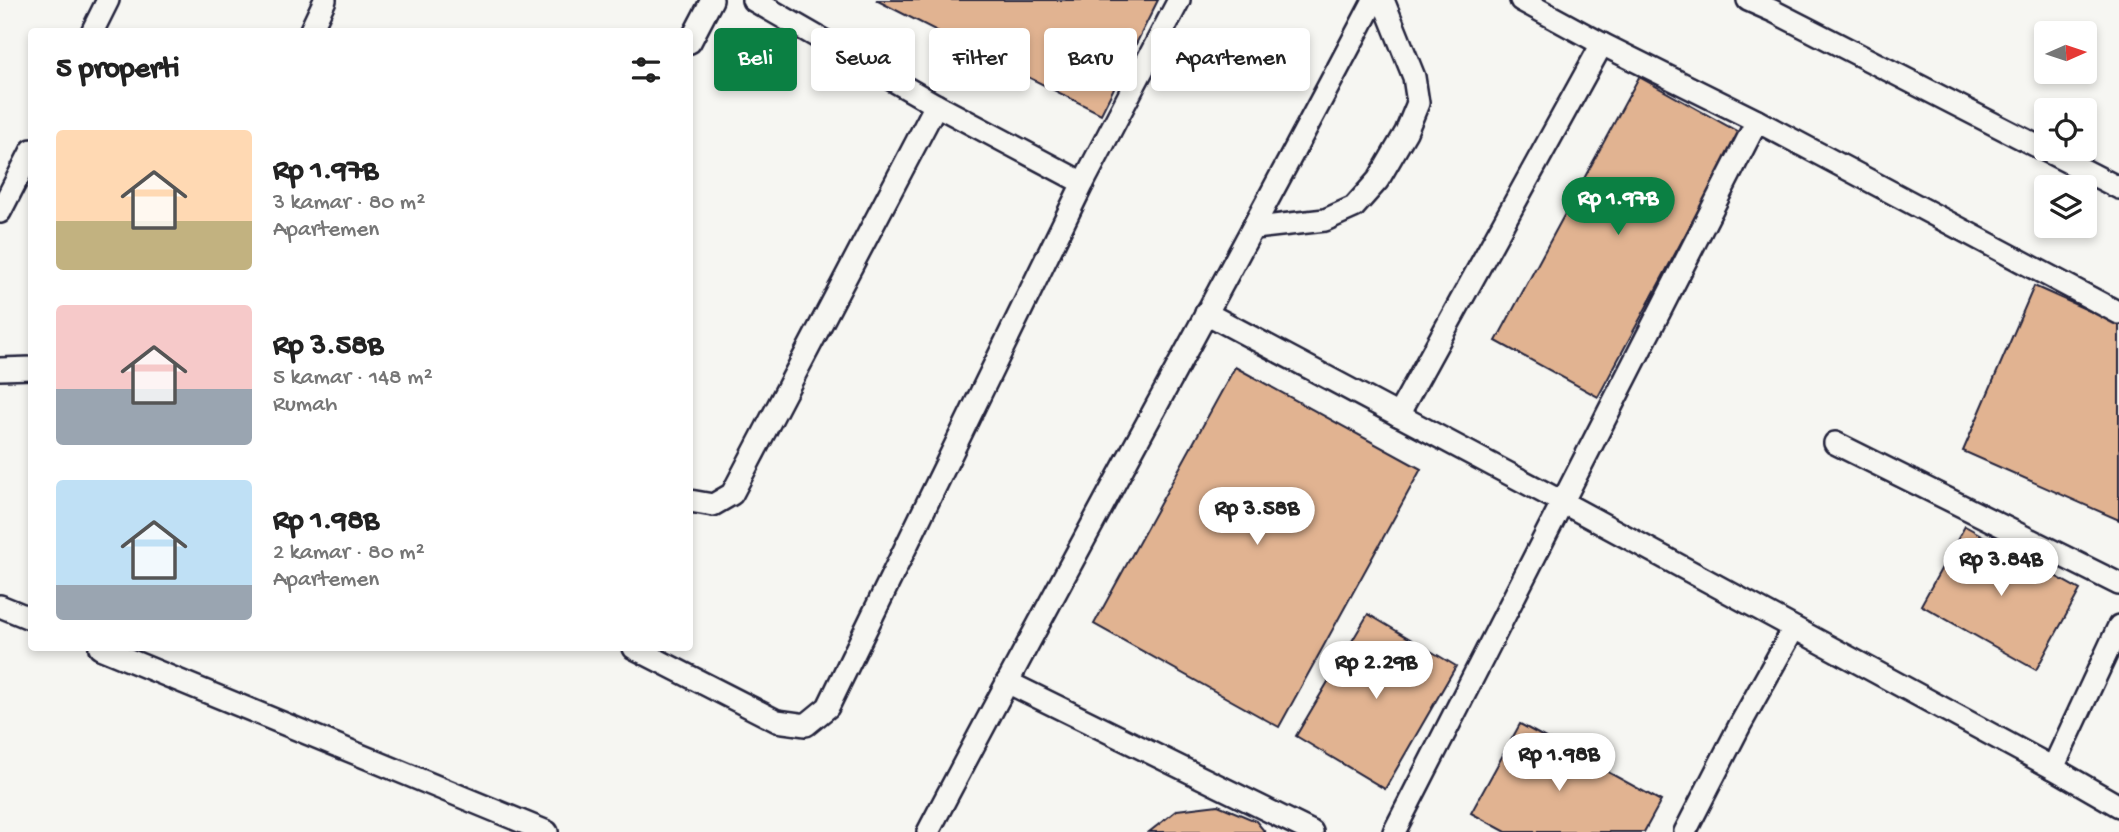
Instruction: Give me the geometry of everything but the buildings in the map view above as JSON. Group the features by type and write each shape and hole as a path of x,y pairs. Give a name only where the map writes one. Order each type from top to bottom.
{"lane":[{"path":"94,28 108,0"},
{"path":"312,28 325,0"},
{"path":"693,36 712,0"},
{"path":"753,0 936,105 1083,183"},
{"path":"640,651 778,721 806,724 828,707 1083,183 1179,0"},
{"path":"928,832 1206,313 1255,228 1374,0"},
{"path":"1255,228 1325,220 1354,207 1378,180 1406,131 1418,103 1414,77 1383,0"},
{"path":"1521,0 1602,44 1757,121 2119,313"},
{"path":"1748,0 1775,5 2119,188"},
{"path":"1398,415 1602,44"},
{"path":"693,502 713,505 732,494 936,105"},
{"path":"1394,832 1757,121"},
{"path":"0,212 28,158"},
{"path":"1206,313 1562,502 2119,806"},
{"path":"0,369 28,368"},
{"path":"1835,443 2119,584"},
{"path":"0,606 28,617"},
{"path":"2053,768 2119,626"},
{"path":"1685,832 1794,628"},
{"path":"107,651 547,832"},
{"path":"1007,682 1312,832"}]}
